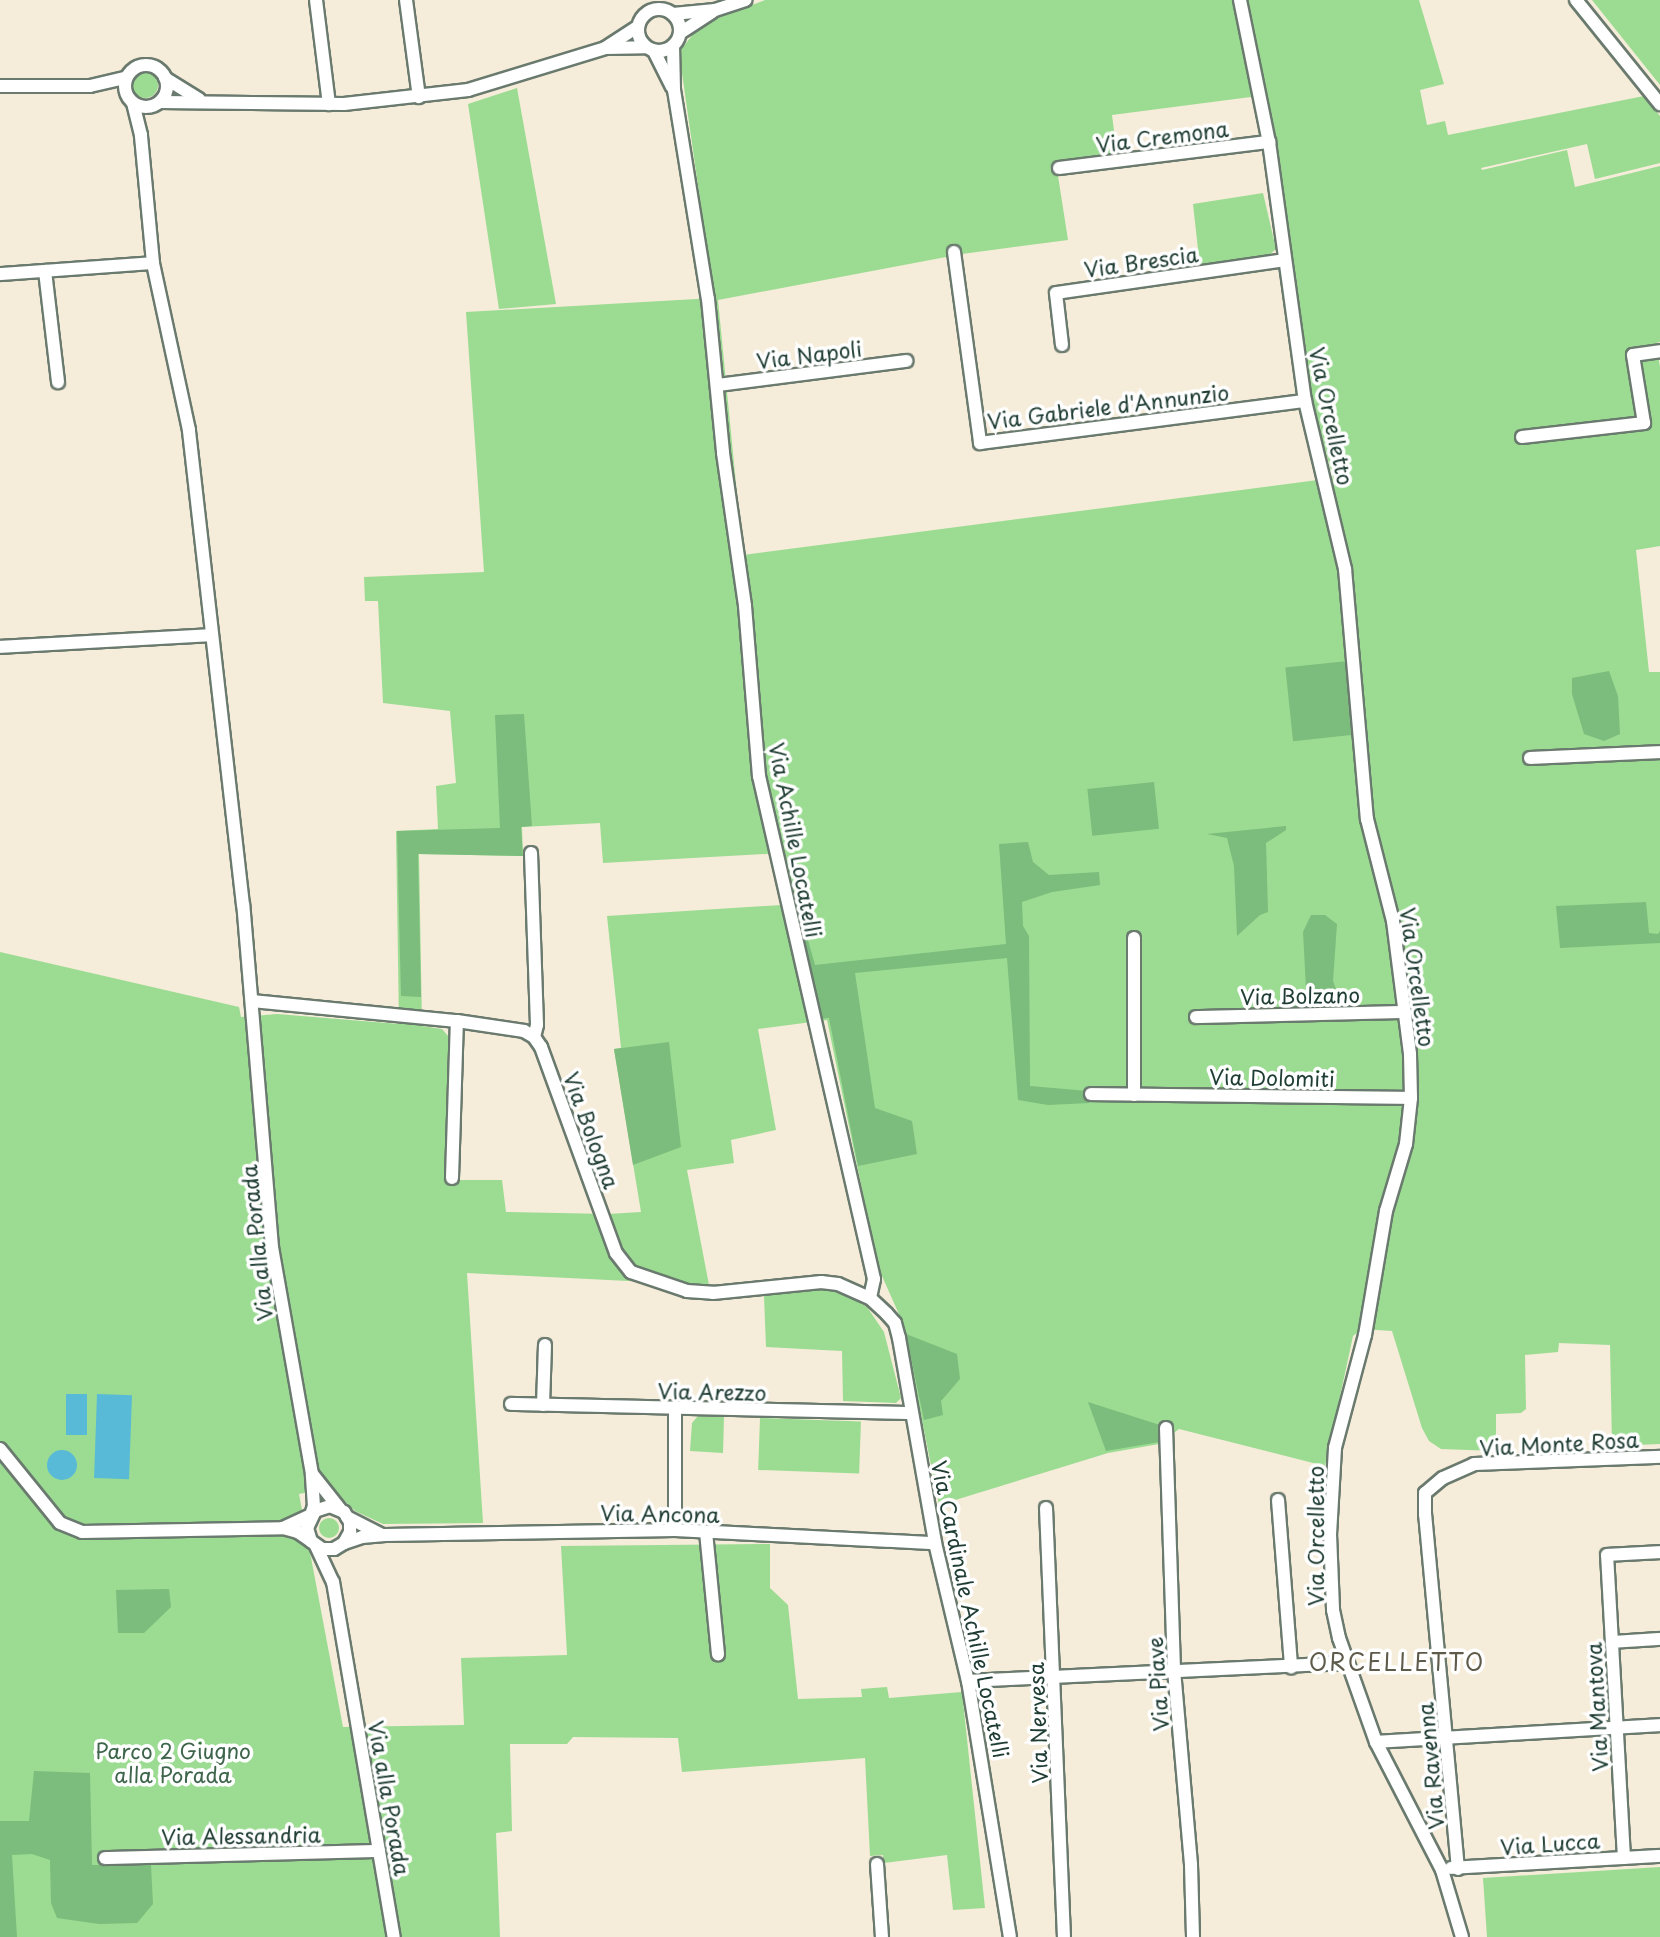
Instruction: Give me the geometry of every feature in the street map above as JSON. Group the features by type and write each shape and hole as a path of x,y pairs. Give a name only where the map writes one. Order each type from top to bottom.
{"street":[{"path":"316,0 329,104"},
{"path":"406,0 419,97"},
{"path":"648,0 640,21 649,49 674,90"},
{"path":"674,90 673,46 680,33 715,10 745,0"},
{"name":"Via Orcelletto","path":"1240,0 1269,142 1306,401 1345,569 1367,819 1393,921 1405,1012 1411,1098 1406,1144 1386,1211 1365,1335 1335,1448 1331,1489 1330,1581 1335,1619 1347,1663 1376,1742 1442,1870 1462,1937"},
{"path":"1576,0 1660,104"},
{"path":"666,8 680,33"},
{"path":"605,48 653,9 715,10"},
{"path":"90,86 144,108 157,104 203,100 329,104 419,97 486,86 605,48 649,49 673,46"},
{"path":"0,86 90,86 126,78 142,66 156,68 165,79 203,100"},
{"path":"126,78 130,101"},
{"path":"141,135 166,91 165,79"},
{"name":"Via Achille Locatelli","path":"674,90 708,299 723,453 745,606 759,776 874,1279 870,1298"},
{"name":"Via alla Porada","path":"130,101 141,135 153,263 189,430 252,1004 271,1247 313,1474 315,1497 311,1515"},
{"name":"Via Cremona","path":"1059,168 1269,142"},
{"name":"Via Gabriele d'Annunzio","path":"954,252 980,443 1306,401"},
{"name":"Via Brescia","path":"1062,345 1056,293 1285,260"},
{"path":"0,274 153,263"},
{"path":"45,271 58,382"},
{"path":"1522,437 1644,424 1633,355 1660,351"},
{"name":"Via Napoli","path":"718,385 906,361"},
{"path":"0,647 212,635"},
{"path":"1530,758 1660,752"},
{"path":"252,1004 457,1021 514,1028 534,1037 537,1025 531,853"},
{"path":"1134,938 1134,1095"},
{"name":"Via Bolzano","path":"1196,1017 1405,1012"},
{"path":"452,1178 457,1021"},
{"name":"Via Bologna","path":"534,1037 541,1047 616,1253 631,1272 687,1291 713,1293 821,1283 838,1284 870,1298"},
{"name":"Via Dolomiti","path":"1091,1094 1411,1098"},
{"name":"Via Cardinale Achille Locatelli","path":"870,1298 895,1324 935,1543 968,1681 1010,1937"},
{"path":"543,1405 545,1345"},
{"name":"Via Arezzo","path":"511,1404 675,1410 912,1413"},
{"path":"675,1410 675,1531"},
{"name":"Via Piave","path":"1166,1428 1174,1670 1191,1865 1192,1937"},
{"path":"0,1449 60,1523 82,1532 283,1528 298,1532 328,1550 342,1545 350,1532 344,1513 325,1506 283,1528"},
{"name":"Via Monte Rosa","path":"1425,1493 1443,1478 1474,1464 1660,1457"},
{"name":"Via alla Porada","path":"313,1474 344,1513"},
{"name":"Via Ravenna","path":"1425,1493 1458,1869"},
{"path":"1278,1500 1291,1667"},
{"name":"Via Nervesa","path":"1046,1508 1064,1937"},
{"name":"Via Ancona","path":"344,1513 385,1535"},
{"path":"311,1515 307,1528 313,1543"},
{"name":"Via Ancona","path":"342,1545 362,1537 385,1535 675,1531 935,1543"},
{"path":"706,1532 718,1654"},
{"name":"Via alla Porada","path":"313,1543 333,1582 394,1937"},
{"name":"Via alla Porada","path":"333,1582 342,1545"},
{"name":"Via Mantova","path":"1624,1858 1607,1555 1660,1552"},
{"path":"1612,1642 1660,1639"},
{"path":"968,1681 1347,1663"},
{"path":"1376,1742 1660,1725"},
{"name":"Via Alessandria","path":"105,1858 379,1852"},
{"name":"Via Lucca","path":"1442,1870 1660,1856"},
{"path":"877,1864 882,1937"}],"green space":[{"name":"Parco 2 Giugno alla Porada","path":"765,0 1419,0 1444,84 1420,90 1427,125 1445,121 1448,135 1644,96 1660,116 1660,163 1595,179 1587,144 1481,168 1482,170 1567,150 1575,187 1660,166 1660,342 1656,343 1660,367 1660,546 1636,550 1649,672 1660,672 1660,1444 1612,1446 1610,1345 1559,1343 1558,1352 1525,1355 1526,1409 1521,1413 1496,1414 1496,1451 1441,1449 1429,1441 1422,1428 1392,1331 1362,1329 1353,1336 1325,1466 1179,1429 1159,1444 1108,1453 939,1505 902,1321 878,1267 827,1020 758,1029 776,1130 731,1140 734,1163 687,1170 709,1285 467,1273 483,1523 383,1524 355,1511 331,1488 299,1494 343,1727 464,1725 461,1658 567,1655 561,1546 770,1544 770,1588 788,1605 798,1699 862,1697 861,1689 887,1687 889,1698 962,1692 985,1908 953,1910 947,1855 884,1863 883,1855 870,1856 865,1758 682,1772 678,1738 573,1737 567,1744 510,1744 512,1831 496,1833 500,1937 0,1937 0,952 239,1007 241,1017 277,1014 399,1024 396,831 438,829 436,786 456,783 450,711 383,703 378,601 365,601 364,577 484,572 466,312 714,298 679,52 701,24","holes":["1266,95 1310,395 1333,478 743,555 718,300 962,254 1068,240 1056,163 1117,155 1112,115","600,823 603,863 784,853 797,904 607,916 621,1048 614,1049 641,1212 506,1212 502,1180 447,1180 449,1037 442,1029 422,1026 419,854 523,856 522,827"]},
{"path":"1592,0 1660,0 1660,85"},
{"path":"145,72 154,76 158,85 154,94 145,98 136,94 132,85 136,76"},
{"path":"517,88 556,304 499,309 468,104"},
{"path":"1263,193 1276,249 1268,256 1200,267 1193,204"},
{"path":"1348,661 1356,735 1293,741 1285,668"},
{"path":"1609,671 1618,696 1620,734 1604,741 1584,734 1572,694 1572,678"},
{"path":"524,714 532,826 521,827 523,856 418,854 421,997 401,996 397,831 500,828 495,715"},
{"path":"1154,782 1159,829 1092,836 1087,789"},
{"path":"1286,826 1286,830 1266,843 1268,912 1260,915 1237,936 1234,866 1227,838 1207,834"},
{"path":"1028,842 1033,862 1049,875 1099,872 1100,885 1052,892 1022,902 1023,926 1029,936 1030,1086 1088,1091 1089,1103 1048,1105 1018,1100 1007,958 855,973 875,1108 912,1121 917,1154 858,1166 829,1018 816,1019 791,906 798,905 815,965 1006,944 999,844"},
{"path":"1646,902 1649,933 1658,934 1660,931 1660,943 1560,948 1556,906"},
{"path":"1311,915 1325,915 1337,924 1333,981 1340,1000 1336,1006 1300,1007 1306,988 1303,932"},
{"path":"669,1042 681,1147 633,1165 614,1049"},
{"path":"811,1289 839,1290 867,1307 884,1332 901,1398 896,1403 843,1401 842,1351 766,1347 764,1296"},
{"path":"906,1334 957,1354 960,1379 941,1401 943,1415 924,1420"},
{"path":"1088,1402 1163,1426 1163,1438 1159,1442 1106,1451"},
{"path":"698,1416 724,1417 723,1453 690,1451 692,1423"},
{"path":"760,1418 861,1422 859,1473 758,1470"},
{"path":"329,1518 336,1521 339,1528 336,1535 329,1538 322,1535 319,1528 322,1521"},
{"path":"169,1589 171,1607 144,1633 118,1633 116,1590"},
{"path":"34,1771 90,1773 92,1865 151,1865 153,1904 137,1923 99,1924 57,1918 51,1903 50,1860 32,1854 12,1855 17,1937 0,1937 0,1821 29,1821"},
{"path":"1660,1867 1660,1937 1487,1937 1483,1878"}],"water":[{"path":"66,1394 87,1394 87,1435 66,1435"},
{"path":"97,1394 132,1395 129,1479 94,1478"},
{"path":"62,1450 73,1454 77,1465 73,1476 62,1480 51,1476 47,1465 51,1454"}],"district":[{"name":"ORCELLETTO","path":"1397,1662"}]}
